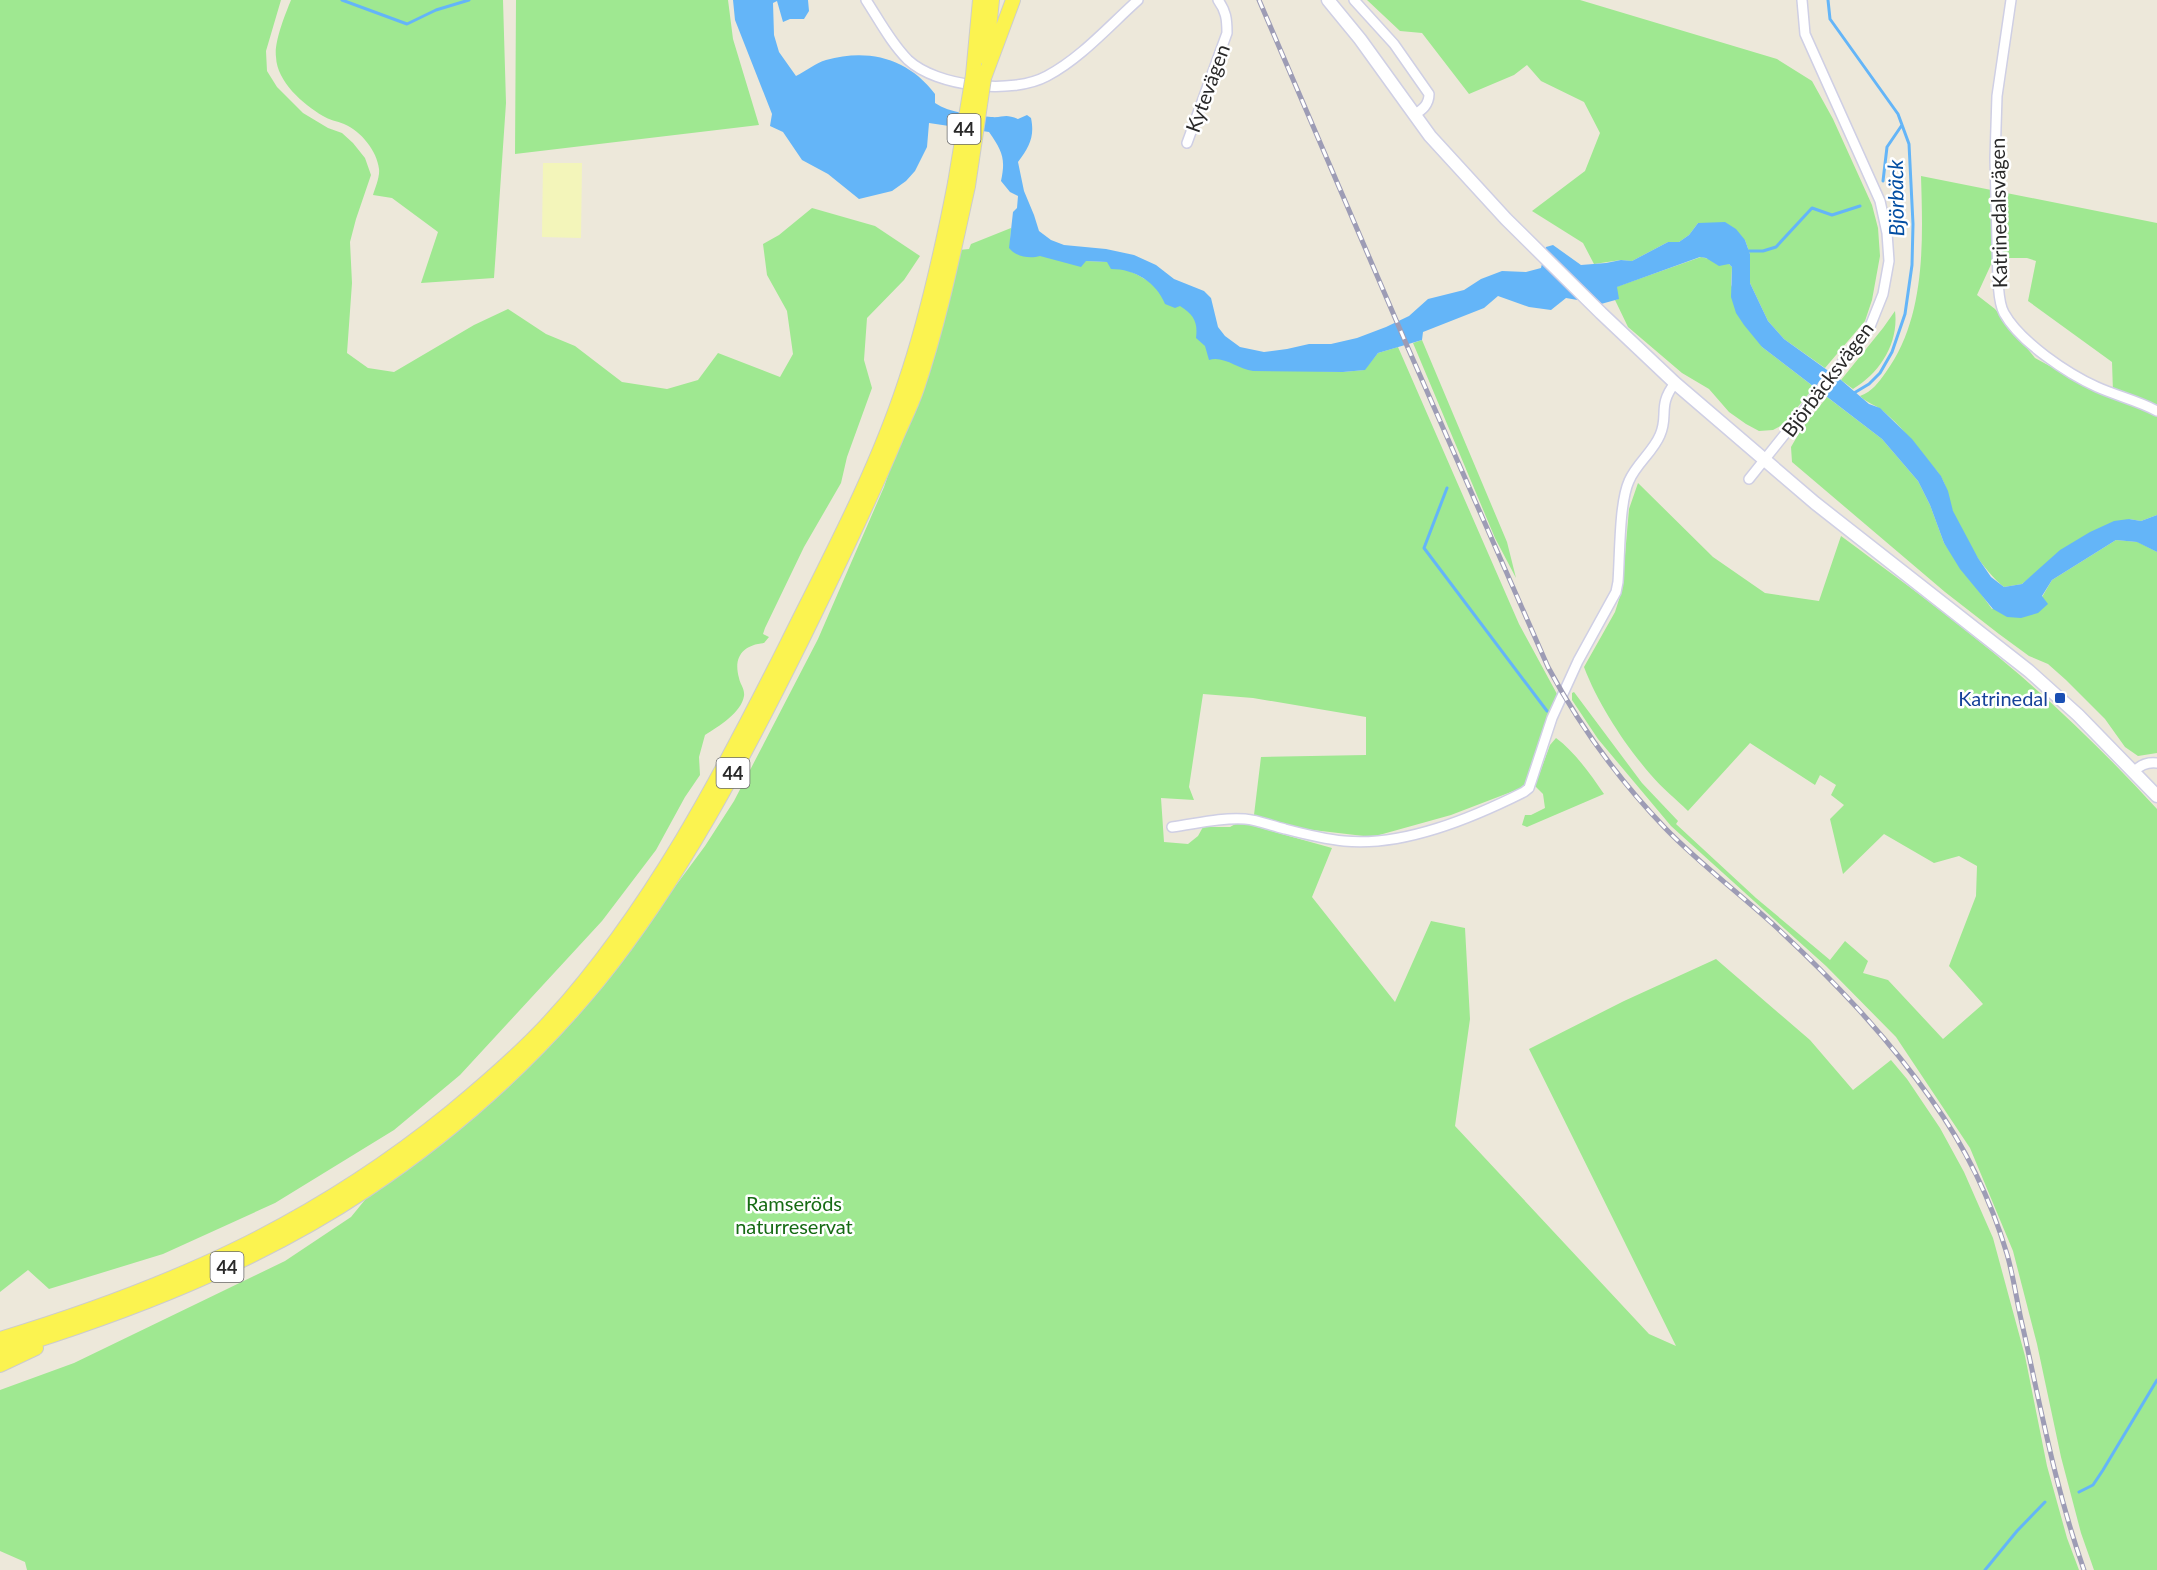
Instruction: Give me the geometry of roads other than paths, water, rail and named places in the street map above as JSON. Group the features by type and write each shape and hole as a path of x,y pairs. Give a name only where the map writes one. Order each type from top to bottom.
{"main road":[{"name":"44","path":"978,76 980,0"},
{"name":"44","path":"0,1365 103,1318 225,1268 288,1236 364,1192 450,1128 486,1097 558,1026 598,980 667,884 695,840 762,720 869,503 916,389 948,278 978,76 992,0"},
{"path":"978,76 1013,0"},
{"name":"44","path":"0,1339 99,1308 183,1275 246,1246 327,1201 395,1156 479,1089 551,1020 590,974 627,924 720,774 860,497 905,384 962,184"},
{"name":"44","path":"0,1352 103,1318"}],"street":[{"path":"866,0 892,41 908,60 926,73 945,80 998,86 1022,85 1045,77 1066,63 1138,0"},
{"name":"Kytevägen","path":"1187,143 1227,33 1227,19 1218,0"},
{"path":"1328,0 1360,39 1414,116 1469,181 1601,313 1675,383 1815,503 2029,671 2078,715 2157,796"},
{"path":"1354,0 1394,44 1429,94 1428,103 1414,116"},
{"name":"Björbäcksvägen","path":"1749,479 1869,329 1883,294 1890,261 1880,201 1805,34 1802,0"},
{"name":"Katrinedalsvägen","path":"2011,0 1997,96 1995,148 1998,282 2004,313 2027,341 2061,365 2094,386 2157,411"},
{"path":"1172,827 1248,819 1295,832 1344,841 1378,841 1415,834 1464,819 1529,788 1552,718 1578,661 1616,592 1624,496 1635,470 1660,436 1664,401 1675,383"},
{"path":"2135,771 2139,766 2157,762"}],"water":[{"path":"733,0 808,0 809,11 804,19 790,19 783,22 777,1 773,3 774,35 779,52 796,76 826,60 857,55 872,56 900,64 912,72 935,94 935,103 948,109 962,113 1007,116 1018,119 1027,115 1031,118 1032,136 1018,162 1024,191 1039,231 1051,240 1064,245 1106,249 1134,255 1156,265 1174,279 1204,291 1211,298 1218,327 1225,336 1240,347 1264,352 1309,344 1331,344 1357,338 1409,316 1428,299 1464,290 1481,279 1502,271 1526,272 1541,268 1546,247 1553,245 1581,265 1621,260 1632,261 1668,242 1679,242 1689,235 1698,223 1725,222 1736,229 1745,240 1750,254 1750,283 1768,321 1784,339 1841,380 1869,404 1880,408 1912,439 1941,476 1953,511 1978,558 1991,577 2004,587 2022,584 2060,550 2114,521 2129,519 2141,521 2157,515 2157,552 2137,542 2116,540 2052,580 2042,596 2048,604 2038,613 2021,618 2007,617 1993,609 1960,569 1944,543 1918,481 1882,439 1762,347 1736,313 1731,297 1732,267 1729,264 1719,266 1706,258 1700,257 1617,287 1619,299 1601,304 1566,298 1551,310 1529,307 1498,296 1484,308 1423,332 1422,340 1378,353 1365,370 1343,372 1253,371 1220,359 1209,360 1205,346 1196,338 1196,323 1192,316 1180,306 1175,308 1165,304 1156,289 1144,278 1128,271 1111,269 1107,262 1086,261 1081,267 1040,256 1023,256 1009,248 1013,212 1017,208 1018,196 1010,192 1001,181 1002,155 989,132 929,123 927,147 915,171 906,181 892,191 859,199 828,174 802,160 783,132 770,126 772,114 735,20"}],"waterway":[{"path":"342,0 407,24 436,10 469,0"},
{"name":"Björbäck","path":"1828,0 1830,19 1898,114 1909,144 1913,224 1912,265 1905,314 1892,352 1880,373 1869,384 1854,393"},
{"path":"1883,181 1887,147 1902,125"},
{"path":"1747,251 1763,251 1776,247 1812,208 1832,215 1860,206"},
{"path":"1447,488 1424,548 1547,711"},
{"path":"2079,1492 2093,1485 2157,1380"},
{"path":"1985,1570 2017,1531 2045,1502"}],"railway":[{"path":"1259,0 1548,667 1573,711 1616,772 1666,829 1796,946 1877,1030 1931,1099 1965,1154 1985,1193 2007,1254 2050,1450 2065,1510 2084,1570"}],"place":[{"name":"Katrinedal","path":"2060,698"}],"park label":[{"name":"Ramseröds naturreservat","path":"794,1214"}]}
